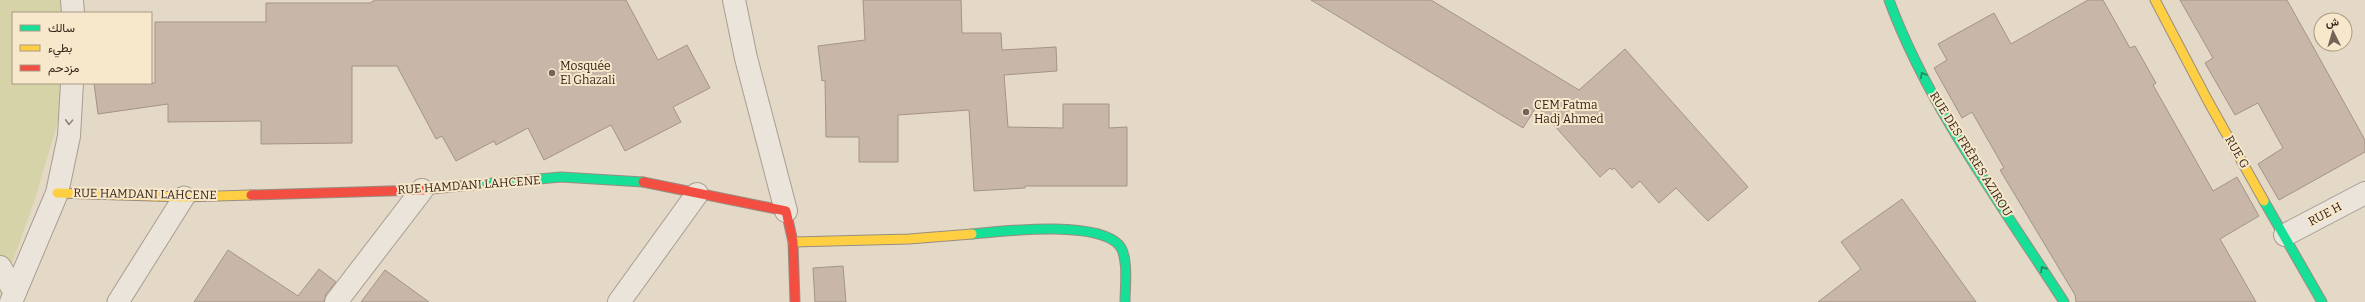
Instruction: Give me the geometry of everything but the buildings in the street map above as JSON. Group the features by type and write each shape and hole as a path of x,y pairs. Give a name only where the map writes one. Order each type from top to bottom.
{"street":[{"path":"72,0 73,12"},
{"path":"734,0 746,58 793,242 795,302"},
{"name":"RUE DES FRÈRES AZIROU","path":"1890,0 1895,17 1922,73 1953,127 2064,302"},
{"name":"RUE G","path":"2155,0 2208,101 2322,302"},
{"path":"13,297 57,192 69,136 72,84"},
{"name":"RUE HAMDANI LAHCENE","path":"57,192 184,197 422,190 561,178 631,180 786,211"},
{"path":"336,302 422,190"},
{"name":"RUE H","path":"2285,235 2365,193"},
{"path":"619,302 697,194"},
{"path":"793,242 927,238 992,231 1076,230 1105,234 1119,245 1122,256 1125,302"},
{"path":"0,267 13,297"}],"lane":[{"path":"118,302 184,197"}],"shaded area":[{"path":"0,0 62,0 62,12 12,12 12,84 64,84 64,102 34,202 0,297"}],"traffic: fast":[{"path":"1889,0 1905,40 1945,117 1992,193 2064,302"},
{"path":"461,186 561,177 643,182"},
{"path":"2264,201 2322,302"},
{"path":"972,234 1049,229 1091,232 1107,237 1119,245 1124,257 1126,272 1125,302"}],"traffic: slow":[{"path":"2155,0 2208,101 2264,201"},
{"path":"57,193 184,197 251,195"},
{"path":"793,242 909,239 972,234"}],"traffic: jam":[{"path":"643,182 786,211 793,242 795,302"},
{"path":"251,195 422,190 461,186"}],"place":[{"name":"Mosquée El Ghazali","path":"552,73"},
{"name":"CEM Fatma Hadj Ahmed","path":"1526,112"}]}
